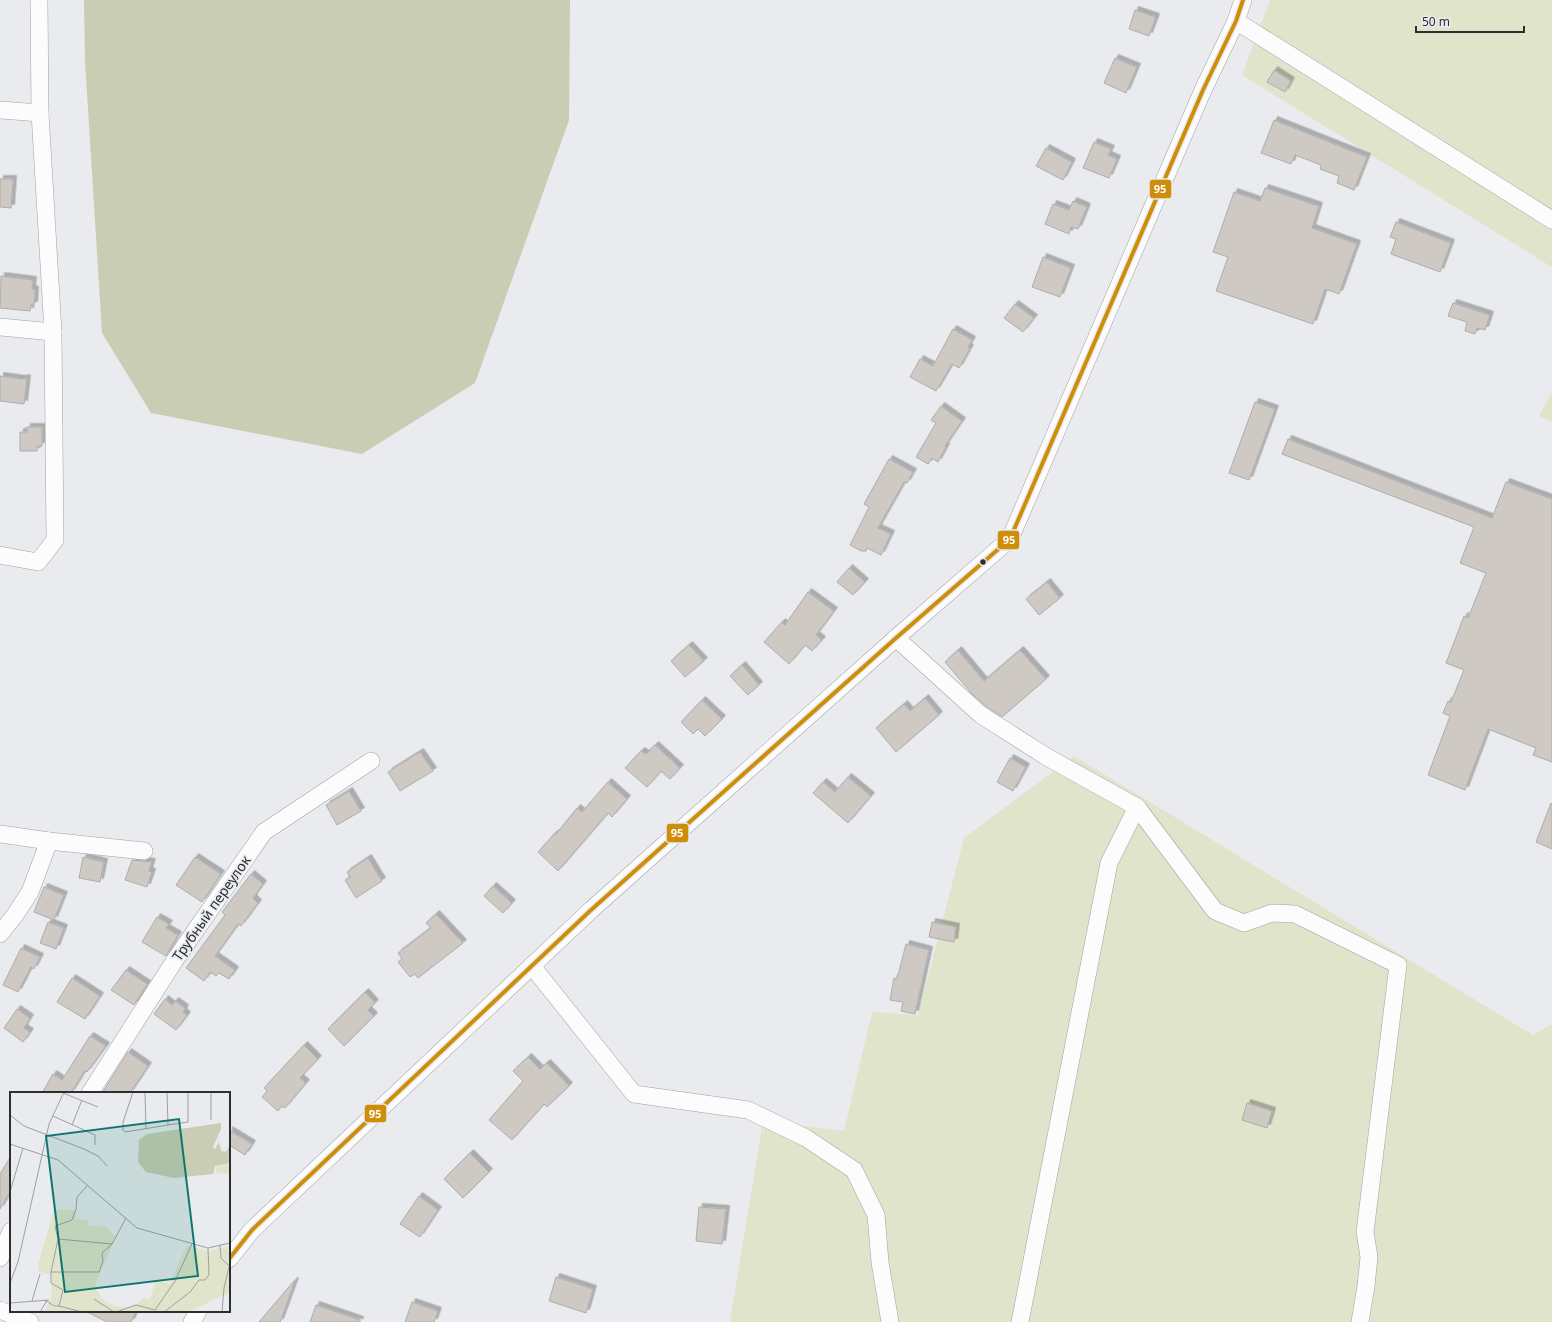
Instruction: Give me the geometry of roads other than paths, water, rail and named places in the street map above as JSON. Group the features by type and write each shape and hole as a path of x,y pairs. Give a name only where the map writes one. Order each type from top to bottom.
{"street":[{"path":"0,555 38,562 55,540 53,332 40,113 39,0"},
{"path":"230,1258 252,1230 590,910 896,638 1010,539 1203,90 1236,21 1243,0"},
{"path":"1236,21 1552,220"},
{"path":"0,110 40,113"},
{"path":"0,328 53,332"},
{"path":"896,638 982,715 1047,757 1137,807 1215,910 1244,923 1272,913 1295,914 1398,965 1365,1232 1369,1257 1360,1322"},
{"name":"Трубный переулок","path":"91,1092 174,960 264,832 371,760"},
{"path":"1020,1322 1109,863 1137,807"},
{"path":"0,834 49,841 144,851"},
{"path":"0,934 30,892 49,841"},
{"path":"532,966 634,1094 748,1110 806,1138 854,1170 876,1215 880,1262 890,1322"},
{"path":"0,1258 10,1233"},
{"path":"0,1310 30,1322"},
{"path":"192,1322 197,1312"}]}
